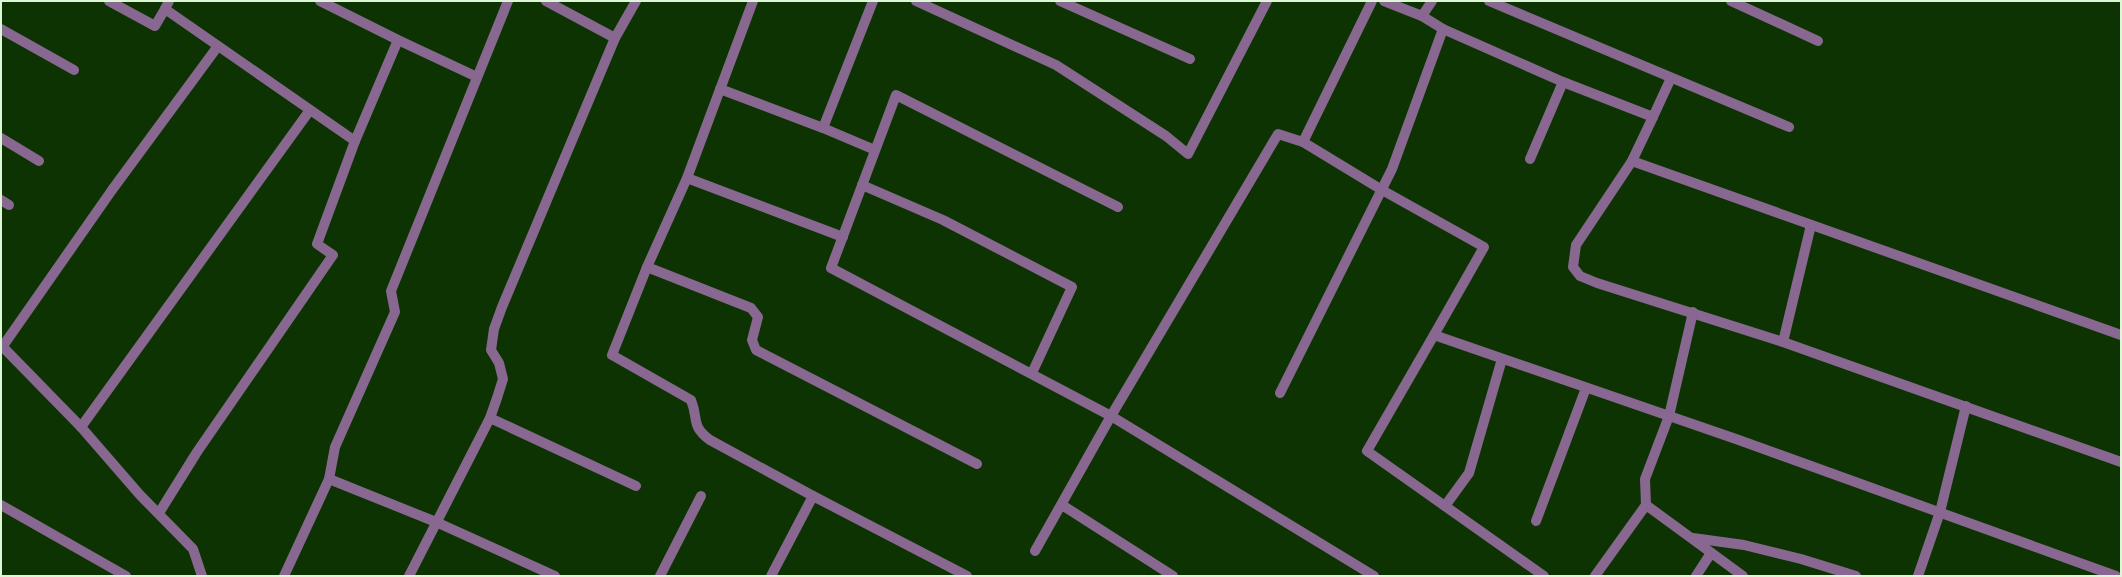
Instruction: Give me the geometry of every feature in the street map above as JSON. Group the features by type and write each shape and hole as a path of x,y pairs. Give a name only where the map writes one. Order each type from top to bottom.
{"street":[{"path":"109,1 155,26 167,5 218,46 355,141"},
{"path":"320,1 477,77"},
{"path":"284,576 329,479 335,447 395,312 391,291 508,1"},
{"path":"546,1 615,38"},
{"path":"409,576 490,418 503,379 499,363 490,350 494,329 514,276 615,38 636,1"},
{"path":"754,1 687,178 647,267 612,356 691,400 695,411 694,421 701,433 813,496 967,576"},
{"path":"823,128 873,1"},
{"path":"916,1 1056,65 1166,136 1188,154 1267,1"},
{"path":"1060,1 1190,59"},
{"path":"1303,142 1372,1"},
{"path":"1384,1 1422,16 1443,29 1563,82 1653,117"},
{"path":"1422,16 1432,1"},
{"path":"1490,1 1789,128"},
{"path":"1731,1 1818,41"},
{"path":"1,29 74,70"},
{"path":"1280,393 1392,169 1443,29"},
{"path":"159,513 197,452 333,256 317,244 355,141 398,40"},
{"path":"202,576 193,549 140,495 81,427 2,346 112,190 218,46"},
{"path":"1671,78 1632,161 1576,245 1573,268 1580,276 1597,283 1692,312 1782,342 2121,462"},
{"path":"1530,159 1563,82"},
{"path":"720,89 823,128 875,150"},
{"path":"1118,207 896,95 831,268 1111,416 1374,576"},
{"path":"81,427 310,110"},
{"path":"1035,551 1111,416 1278,134 1303,142 1382,190 1484,247 1367,451 1544,576"},
{"path":"1,138 39,161"},
{"path":"1632,161 2121,335"},
{"path":"687,178 843,237"},
{"path":"862,185 943,220 1072,287 1032,373"},
{"path":"1782,342 1811,225"},
{"path":"647,267 751,308 758,317 752,340 756,350 977,464"},
{"path":"1595,576 1646,505 1645,479 1669,416 1692,312"},
{"path":"1434,335 1669,416 2116,576"},
{"path":"1444,506 1469,473 1502,359"},
{"path":"1536,521 1586,388"},
{"path":"1918,576 1940,512 1966,406"},
{"path":"490,418 636,486"},
{"path":"329,479 436,522 555,576"},
{"path":"660,576 701,496"},
{"path":"771,576 813,496"},
{"path":"1,505 126,576"},
{"path":"1062,505 1173,576"},
{"path":"1646,505 1743,576"},
{"path":"1691,538 1744,545 1801,559 1856,576"},
{"path":"1696,576 1711,553"}]}
